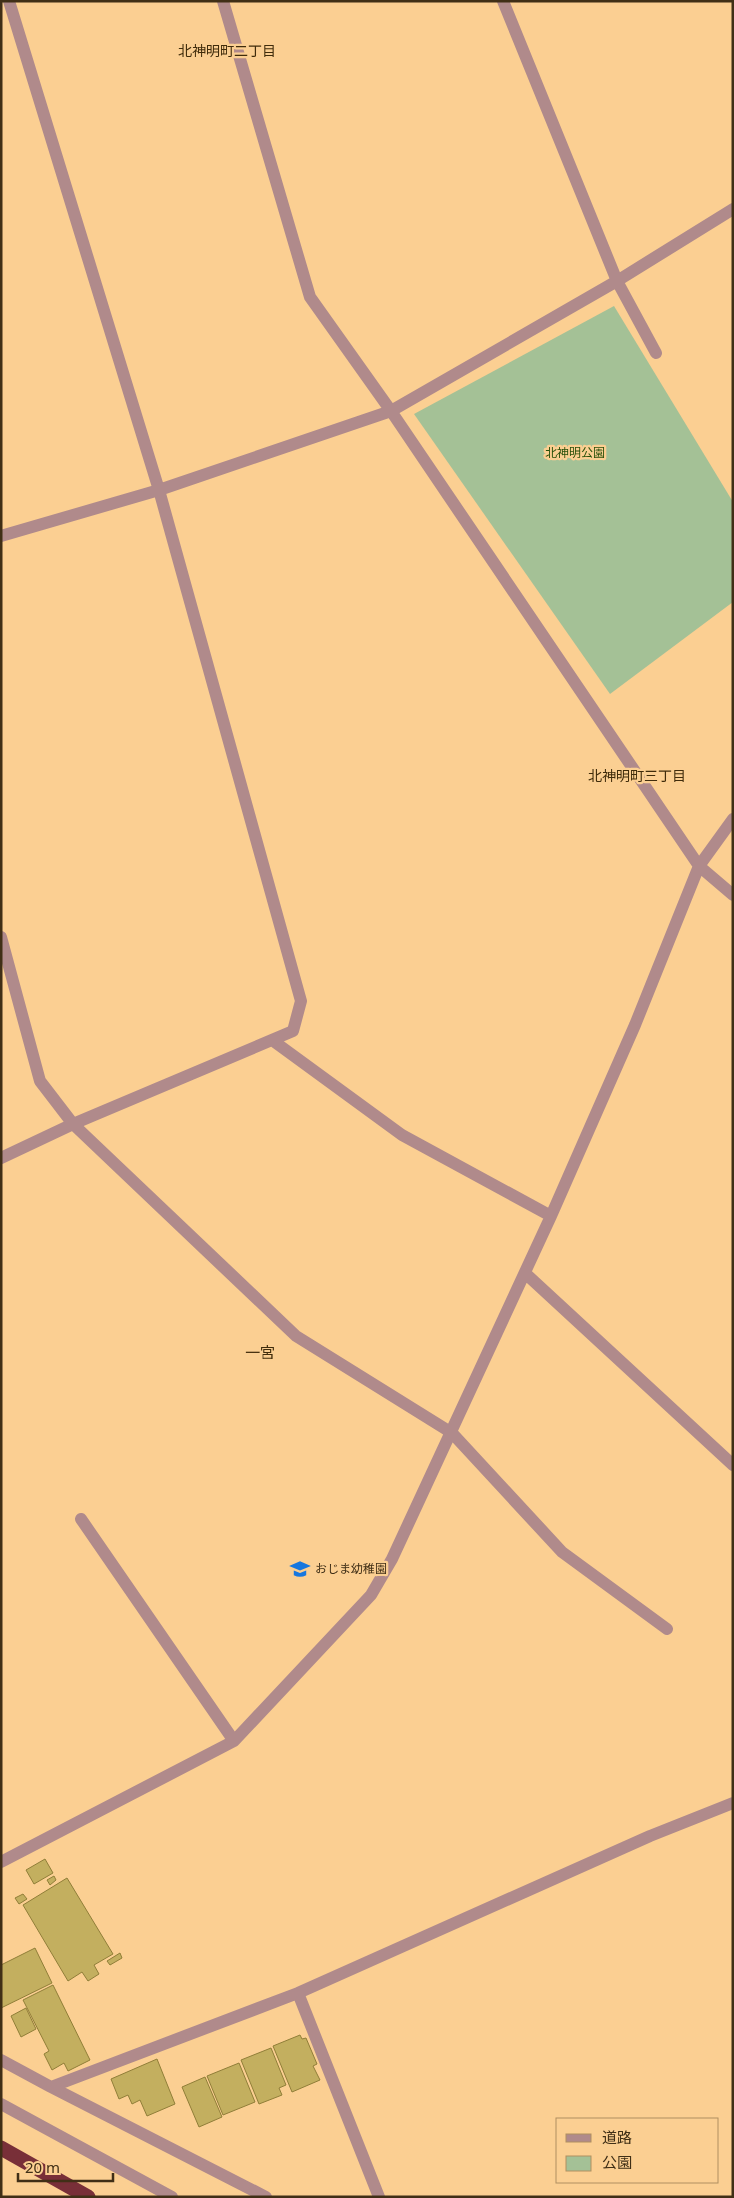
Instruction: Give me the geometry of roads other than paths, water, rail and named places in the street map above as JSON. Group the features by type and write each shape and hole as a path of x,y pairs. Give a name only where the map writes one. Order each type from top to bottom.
{"highway":[{"path":"1,2148 88,2197"}],"street":[{"path":"223,1 310,297 391,411 699,866 733,894"},
{"path":"503,1 617,282 656,352"},
{"path":"1,1158 73,1124 293,1031 301,1001 159,490 9,3"},
{"path":"1,536 159,490 391,411 617,282 733,209"},
{"path":"1,1862 234,1741 371,1595 392,1559 525,1273 635,1025 699,866 733,819"},
{"path":"1,937 40,1081 73,1124 296,1336 452,1433 562,1552 667,1630"},
{"path":"272,1040 402,1135 550,1216"},
{"path":"525,1273 730,1459"},
{"path":"81,1519 234,1741"},
{"path":"51,2087 298,1993 650,1836 733,1803"},
{"path":"298,1993 379,2197"},
{"path":"1,2060 266,2197"},
{"path":"1,2104 172,2197"}],"place":[{"name":"おじま幼稚園","path":"300,1569"}],"district":[{"name":"北神明町二丁目","path":"227,51"},
{"name":"北神明町三丁目","path":"637,776"},
{"name":"一宮","path":"260,1353"}],"park label":[{"name":"北神明公園","path":"575,453"}]}
